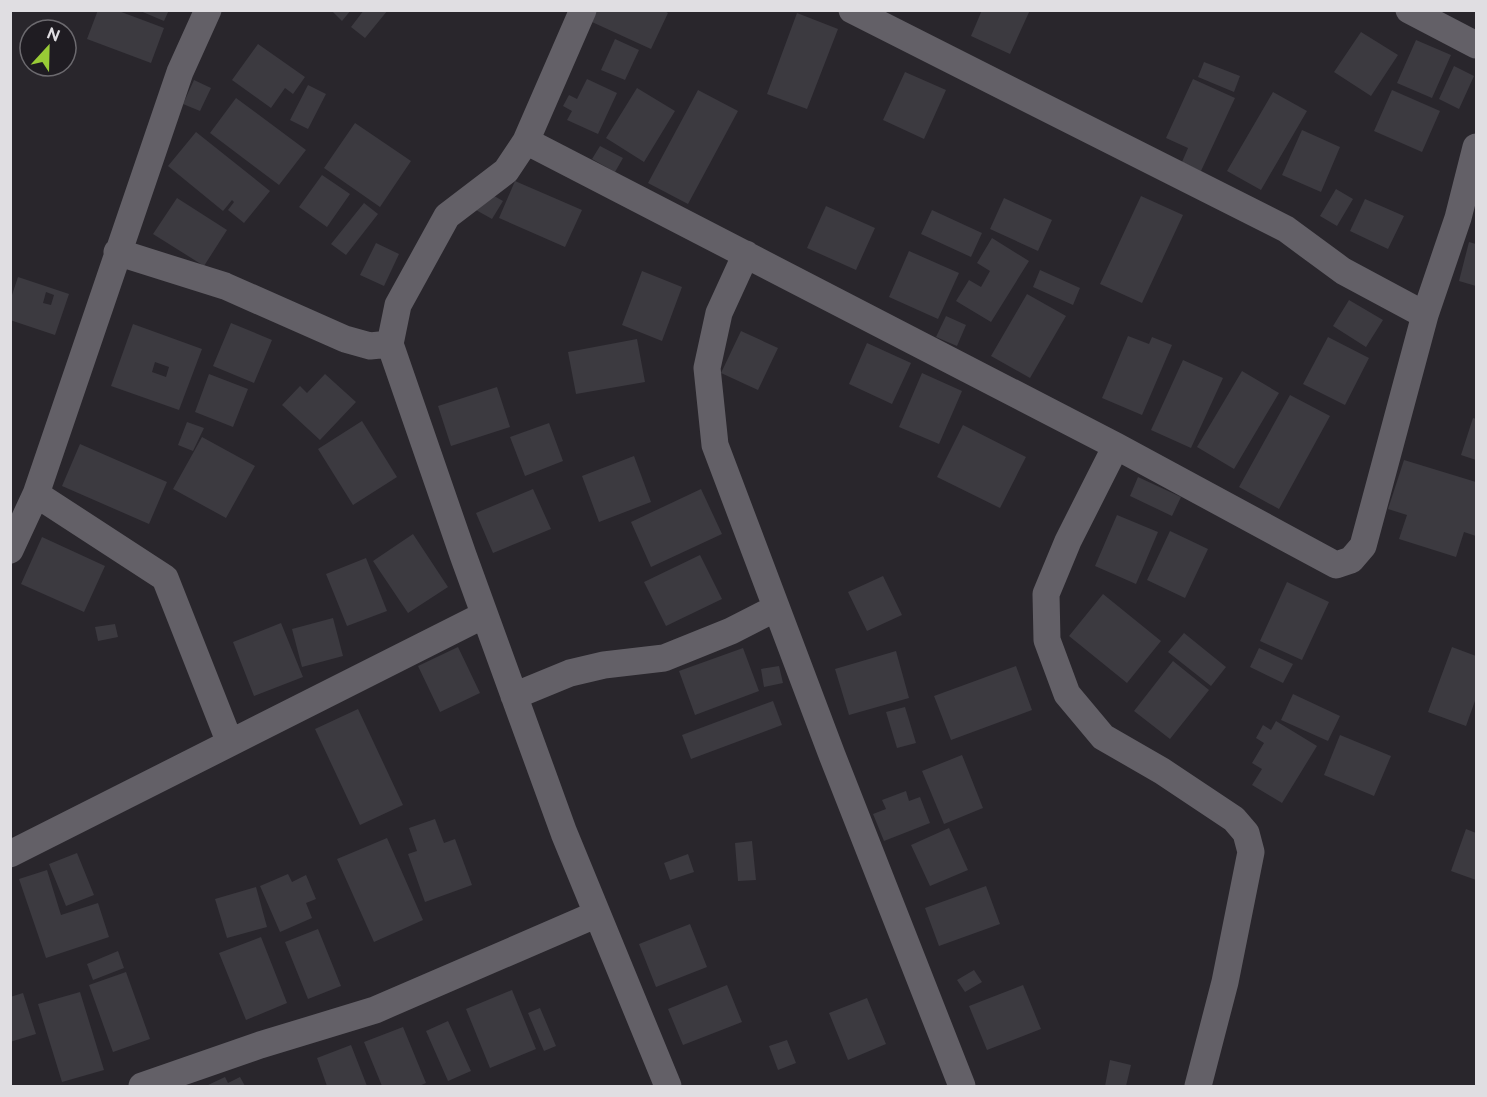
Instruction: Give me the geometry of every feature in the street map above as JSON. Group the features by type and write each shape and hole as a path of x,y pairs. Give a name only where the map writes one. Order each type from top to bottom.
{"street":[{"path":"10,550 36,494 180,72 208,10"},
{"path":"583,10 526,141 506,171 447,216 398,305 390,344 484,615 564,833 668,1086"},
{"path":"852,10 1286,229 1343,271 1425,315"},
{"path":"1409,10 1476,45"},
{"path":"526,141 1116,446 1336,565 1351,560 1363,546 1425,315 1458,218 1476,147"},
{"path":"117,252 225,286 345,339 370,346 390,344"},
{"path":"746,254 719,314 707,368 715,444 776,608 962,1086"},
{"path":"1116,446 1068,541 1046,594 1047,640 1067,694 1103,737 1162,771 1234,819 1246,833 1251,852 1225,982 1198,1086"},
{"path":"36,494 165,578 230,743"},
{"path":"514,696 570,673 604,665 643,662 664,657 731,631 776,608"},
{"path":"10,854 484,615"},
{"path":"142,1086 260,1045 375,1010 597,914"}],"building":[{"path":"98,10 116,10 164,28 151,63 87,39"},
{"path":"138,10 169,10 164,21"},
{"path":"331,10 351,10 342,21"},
{"path":"364,10 388,10 365,38 351,27"},
{"path":"597,10 663,10 668,13 651,49 592,22"},
{"path":"982,10 1030,10 1010,54 971,36"},
{"path":"797,13 838,29 807,109 767,94"},
{"path":"1361,32 1398,55 1371,96 1334,72"},
{"path":"615,39 639,50 625,80 601,70"},
{"path":"1416,40 1451,55 1432,98 1397,83"},
{"path":"258,44 305,77 293,94 285,88 271,108 232,80"},
{"path":"1204,62 1240,76 1234,92 1198,77"},
{"path":"1454,66 1474,76 1459,109 1439,99"},
{"path":"905,72 946,90 924,139 883,120"},
{"path":"587,79 617,93 598,134 567,120 572,111 563,106 569,95 577,99"},
{"path":"1193,79 1235,98 1201,171 1182,162 1188,148 1166,138"},
{"path":"194,80 211,88 200,111 183,104"},
{"path":"308,85 326,94 308,129 290,120"},
{"path":"637,88 675,111 644,162 606,138"},
{"path":"698,90 738,111 688,204 648,183"},
{"path":"1392,90 1440,111 1422,152 1374,131"},
{"path":"1273,92 1307,111 1261,190 1227,171"},
{"path":"236,98 306,150 279,185 210,133"},
{"path":"355,123 411,161 380,207 324,168"},
{"path":"1302,130 1340,147 1321,192 1282,175"},
{"path":"196,132 270,191 244,223 228,210 234,202 232,200 223,211 168,166"},
{"path":"600,146 623,158 615,172 592,159"},
{"path":"322,175 350,194 327,227 299,207"},
{"path":"515,181 582,210 565,247 499,218"},
{"path":"1336,189 1353,199 1337,226 1320,216"},
{"path":"487,192 503,201 492,219 476,210"},
{"path":"1141,196 1183,215 1142,303 1100,284"},
{"path":"177,198 227,230 204,266 153,234"},
{"path":"1004,198 1052,220 1038,251 990,229"},
{"path":"1365,199 1404,216 1388,249 1350,231"},
{"path":"364,203 378,214 346,255 331,244"},
{"path":"826,206 875,228 856,270 807,248"},
{"path":"932,210 982,233 971,257 921,234"},
{"path":"992,238 1029,261 991,322 956,301 969,280 981,287 990,271 977,263"},
{"path":"1469,242 1476,244 1476,286 1459,281"},
{"path":"376,243 399,254 384,286 360,275"},
{"path":"909,251 959,273 938,319 889,297"},
{"path":"1040,270 1080,288 1073,305 1033,287"},
{"path":"642,271 682,287 662,341 622,325"},
{"path":"18,277 69,294 55,335 10,320 10,301","holes":["46,292 54,295 51,305 43,303"]},
{"path":"1027,294 1066,316 1030,378 991,356"},
{"path":"1349,300 1383,320 1366,347 1333,326"},
{"path":"946,316 966,325 957,346 936,337"},
{"path":"231,323 272,340 254,383 213,366"},
{"path":"133,324 202,349 179,410 111,386","holes":["155,362 169,367 166,377 152,372"]},
{"path":"741,331 778,348 758,390 721,373"},
{"path":"1128,336 1149,344 1152,337 1172,345 1142,415 1102,398"},
{"path":"1328,337 1369,358 1345,405 1303,384"},
{"path":"637,339 645,382 576,394 568,352"},
{"path":"867,343 911,363 892,404 849,384"},
{"path":"1183,360 1223,378 1191,448 1151,430"},
{"path":"1242,371 1279,393 1234,469 1197,447"},
{"path":"922,373 962,391 939,444 899,427"},
{"path":"209,374 248,389 233,427 195,412"},
{"path":"325,374 356,402 320,440 282,405 300,386 307,393"},
{"path":"497,387 510,427 451,446 438,406"},
{"path":"1290,395 1330,416 1279,509 1239,487"},
{"path":"1473,418 1476,419 1476,460 1461,455"},
{"path":"362,421 397,477 353,505 318,449"},
{"path":"187,422 204,428 193,451 178,445"},
{"path":"549,423 563,461 525,476 510,437"},
{"path":"963,425 1026,457 1000,508 937,477"},
{"path":"202,437 255,466 226,518 173,489"},
{"path":"80,444 167,482 149,524 62,486"},
{"path":"634,456 651,502 599,522 582,476"},
{"path":"1404,460 1476,482 1476,536 1464,532 1456,557 1399,539 1407,515 1388,509"},
{"path":"1138,477 1181,497 1172,516 1130,496"},
{"path":"533,489 551,529 493,553 476,513"},
{"path":"701,489 722,534 651,567 631,522"},
{"path":"1117,515 1158,532 1136,584 1095,566"},
{"path":"1170,531 1208,549 1185,598 1147,580"},
{"path":"413,534 448,587 408,613 373,561"},
{"path":"42,537 105,566 84,612 21,584"},
{"path":"700,555 722,599 666,626 644,582"},
{"path":"366,558 387,611 347,626 326,574"},
{"path":"883,576 902,615 867,631 848,592"},
{"path":"1287,582 1329,602 1302,660 1260,641"},
{"path":"1103,594 1161,641 1127,683 1069,636"},
{"path":"333,618 343,656 302,667 292,629"},
{"path":"281,623 303,677 254,696 233,642"},
{"path":"115,624 118,637 98,641 95,627"},
{"path":"1184,633 1226,667 1211,686 1168,652"},
{"path":"458,647 480,693 440,712 418,666"},
{"path":"1452,647 1476,656 1476,698 1466,726 1428,712"},
{"path":"743,648 759,691 695,715 679,671"},
{"path":"1259,648 1293,664 1283,683 1250,667"},
{"path":"896,651 909,698 849,715 835,669"},
{"path":"1173,661 1209,690 1170,739 1134,711"},
{"path":"779,666 783,683 764,687 761,669"},
{"path":"1016,666 1032,710 951,740 934,696"},
{"path":"1293,694 1340,716 1328,741 1281,720"},
{"path":"773,701 782,725 691,759 682,735"},
{"path":"905,707 916,743 897,748 886,712"},
{"path":"358,709 403,805 360,825 315,729"},
{"path":"1276,721 1317,746 1282,803 1252,785 1262,769 1252,763 1264,743 1256,738 1263,725 1271,730"},
{"path":"1340,735 1391,756 1374,796 1324,775"},
{"path":"962,755 983,808 944,824 922,771"},
{"path":"906,791 909,801 920,797 930,823 884,841 873,814 886,809 882,800"},
{"path":"435,819 444,843 455,839 472,885 425,902 408,854 417,851 409,828"},
{"path":"949,828 968,870 930,886 911,845"},
{"path":"1466,829 1476,833 1476,880 1451,871"},
{"path":"387,838 423,920 374,942 337,859"},
{"path":"752,841 756,880 738,881 735,843"},
{"path":"77,853 94,895 66,906 49,864"},
{"path":"688,854 694,872 670,880 664,863"},
{"path":"47,870 61,915 98,903 109,937 46,958 19,879"},
{"path":"288,874 292,882 306,875 316,899 306,903 312,918 280,932 260,886"},
{"path":"986,886 1000,924 939,946 925,908"},
{"path":"256,887 267,927 227,938 215,899"},
{"path":"690,924 707,967 656,987 639,944"},
{"path":"318,929 341,986 308,999 285,942"},
{"path":"261,937 287,1003 246,1020 219,953"},
{"path":"118,951 124,968 93,980 87,964"},
{"path":"974,970 982,982 965,992 957,980"},
{"path":"126,972 150,1039 113,1052 89,985"},
{"path":"727,985 742,1022 683,1045 668,1009"},
{"path":"1023,985 1041,1029 987,1050 969,1006"},
{"path":"512,990 536,1049 490,1068 466,1009"},
{"path":"80,992 104,1070 62,1082 38,1004"},
{"path":"23,993 36,1034 10,1042 10,997"},
{"path":"867,998 886,1044 848,1060 829,1013"},
{"path":"540,1008 556,1046 544,1051 528,1013"},
{"path":"448,1021 471,1071 448,1081 426,1031"},
{"path":"403,1027 426,1083 419,1086 382,1086 364,1042"},
{"path":"787,1040 796,1063 778,1070 769,1046"},
{"path":"351,1045 367,1086 327,1086 317,1058"},
{"path":"1110,1060 1131,1065 1126,1086 1105,1086"},
{"path":"225,1077 228,1083 240,1077 245,1086 206,1086"}]}
